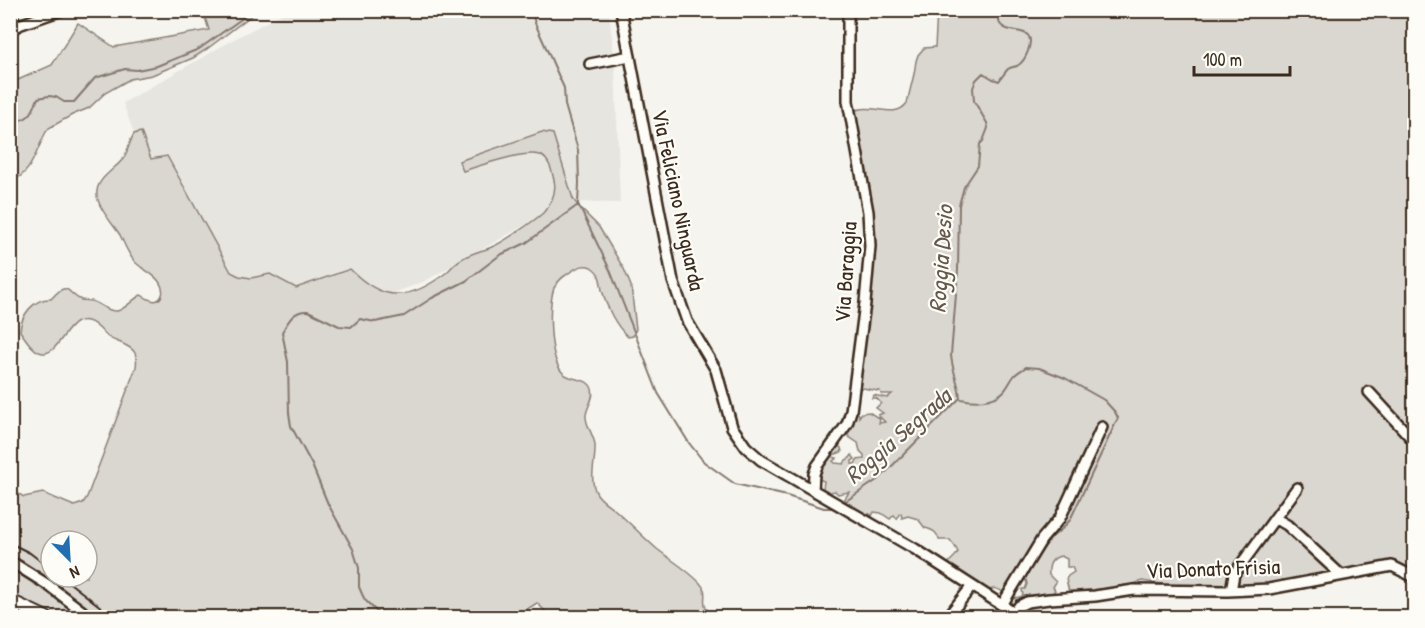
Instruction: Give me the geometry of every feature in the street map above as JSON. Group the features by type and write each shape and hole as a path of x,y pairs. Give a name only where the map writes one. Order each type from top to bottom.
{"main road":[{"path":"10,602 46,618"}],"street":[{"path":"10,14 14,27 62,10"},
{"name":"Via Feliciano Ninguarda","path":"621,10 674,281 687,321 716,370 732,427 746,447 761,460 915,549 1010,610"},
{"name":"Via Baraggia","path":"813,490 817,466 847,424 851,411 870,246 868,212 848,101 848,10"},
{"path":"590,64 630,56"},
{"path":"1369,392 1414,441"},
{"path":"1010,610 1042,539 1060,518 1102,427"},
{"path":"1231,591 1234,574 1297,488"},
{"path":"1274,520 1287,525 1341,575"},
{"path":"10,561 48,585 82,611 86,618"},
{"name":"Via Donato Frisia","path":"1010,610 1027,602 1134,590 1269,589 1392,566 1414,577"},
{"path":"947,618 972,586"}],"shaded area":[{"path":"203,11 261,11 252,15 193,58 152,75 130,79 105,93 89,108 49,128 28,168 18,178 11,180 11,83 52,65 78,23 114,47 209,30"},
{"path":"288,11 609,11 615,66 620,203 566,202 425,281 352,309 222,303 171,236 123,103 234,39"},
{"path":"937,11 1414,11 1414,571 1389,561 1381,565 1248,589 1183,587 1142,581 1106,593 1072,595 1066,579 1074,572 1072,567 1067,567 1067,559 1061,556 1053,560 1049,568 1049,575 1056,582 1052,594 1047,593 1043,594 1043,597 1016,601 1015,598 1023,596 1022,589 1025,589 1026,580 1020,582 1004,597 1003,592 997,589 987,592 949,568 948,564 958,552 954,545 950,540 939,540 936,533 925,528 918,519 908,516 902,518 901,513 897,519 894,515 890,519 881,513 874,512 872,516 858,513 856,509 848,508 843,502 849,492 838,494 835,491 830,492 823,489 824,481 818,479 818,470 838,445 842,452 833,455 837,458 833,461 835,463 844,464 852,455 855,459 852,464 864,459 858,443 849,437 847,432 851,422 855,419 853,416 855,411 859,417 862,413 869,412 880,419 879,423 885,422 878,415 883,413 876,408 881,403 876,398 872,398 874,395 887,398 892,394 881,394 880,391 859,388 851,375 865,269 867,225 848,116 855,110 863,108 890,111 902,108 907,103 918,55 924,48 935,47"},
{"path":"141,132 151,159 167,156 231,272 251,278 270,274 296,288 350,269 378,290 398,294 424,287 464,258 505,240 543,213 553,198 555,185 549,164 542,156 526,154 463,171 459,161 542,132 553,134 573,199 599,227 624,269 631,286 636,329 633,336 628,337 619,327 604,296 598,275 591,267 581,266 575,269 564,276 554,288 550,319 554,355 565,375 587,382 592,389 586,419 595,445 594,488 601,499 651,544 700,583 705,592 706,607 715,617 633,618 630,615 626,618 551,617 537,603 513,618 21,617 11,611 10,489 24,497 43,493 74,506 83,503 136,367 136,354 132,349 110,338 94,324 86,321 72,325 52,350 43,353 36,351 20,331 23,319 34,304 51,299 64,289 81,300 94,302 113,311 123,309 141,295 154,301 162,294 158,280 131,257 97,196 100,182 123,159 134,134"}],"waterway":[{"path":"10,122 29,116 38,98 49,96 64,102 74,102 95,78 125,69 137,70 157,66 199,49 254,10"},
{"name":"Roggia Segrada","path":"531,10 564,88 565,105 578,150 578,204 610,270 658,393 689,443 704,462 735,484 787,496 824,508 836,508"},
{"name":"Roggia Desio","path":"960,398 951,355 958,270 959,205 964,187 978,166 980,144 988,128 974,101 973,88 976,80 983,73 999,81 1008,69 1022,62 1030,42 1026,34 1004,28 1000,24 999,10"},
{"name":"Roggia Segrada","path":"381,618 362,594 359,587 359,568 353,549 328,504 312,465 291,426 288,362 282,332 292,317 303,311 308,311 339,326 351,327 360,319 375,322 404,316 432,298 466,281 500,255 526,243 578,205"},
{"name":"Roggia Segrada","path":"961,399 977,401 994,398 1003,392 1020,371 1026,367 1039,368 1065,378 1104,400 1118,418 1070,520 1052,537 1033,562"},
{"name":"Roggia Segrada","path":"843,503 880,478 960,398"},
{"name":"Roggia Segrada","path":"1008,606 1021,582"}],"railway":[{"path":"10,543 39,560"},
{"path":"78,589 115,618"}]}
